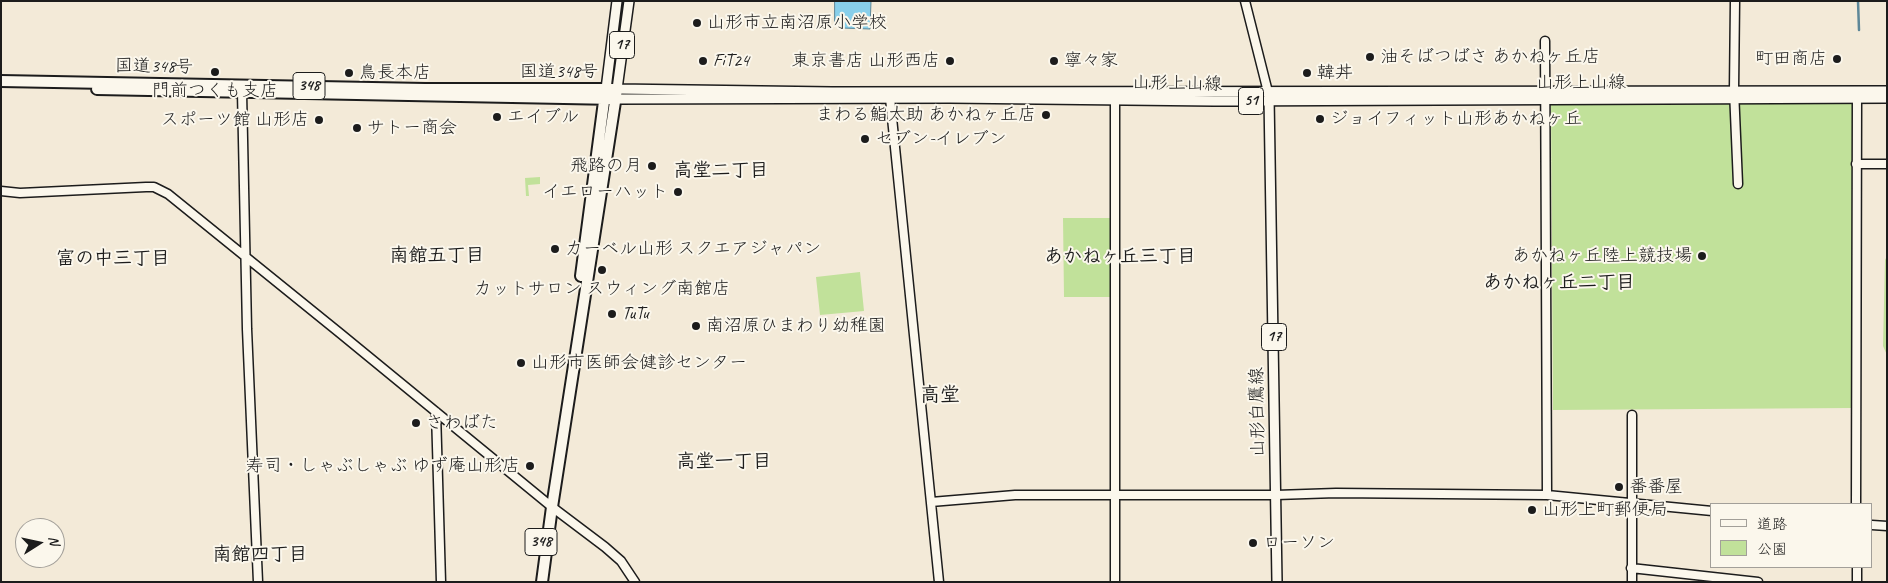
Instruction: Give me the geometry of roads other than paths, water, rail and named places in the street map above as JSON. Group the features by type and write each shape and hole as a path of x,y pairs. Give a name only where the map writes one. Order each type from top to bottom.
{"highway":[{"name":"国道348号","path":"1,81 425,89 606,88 617,94 536,582"},
{"name":"国道348号","path":"1,87 604,100 578,305 549,504 542,582"},
{"name":"348","path":"604,100 606,88"},
{"name":"348","path":"604,100 617,94"}],"main road":[{"name":"17","path":"606,88 617,1"},
{"name":"17","path":"617,94 628,1"},
{"name":"山形上山線","path":"617,94 832,92 1269,96 1857,94 1887,91"},
{"name":"山形上山線","path":"617,94 1115,99 1269,96"},
{"name":"山形上山線","path":"1857,94 1887,98"},
{"name":"山形白鷹線","path":"1269,96 1277,582"}],"street":[{"path":"1245,1 1269,96"},
{"path":"1735,1 1734,94 1738,184"},
{"path":"1545,41 1548,495"},
{"path":"242,92 245,256 258,582"},
{"path":"1856,503 1857,94"},
{"path":"890,98 940,582"},
{"path":"1115,99 1115,582"},
{"path":"1856,164 1887,164"},
{"path":"1,191 20,193 154,187 180,203 549,504 605,547 621,562 635,582"},
{"path":"436,412 441,582"},
{"path":"1632,415 1632,582"},
{"path":"931,502 1015,495 1276,496 1336,493 1548,495 1710,511"},
{"path":"1873,526 1887,526"},
{"path":"1631,568 1758,582"},
{"path":"1857,568 1857,582"}],"water":[{"path":"835,1 871,1 870,29 842,28 842,23 835,22"}],"waterway":[{"path":"1858,1 1859,30"}],"place":[{"name":"山形市立南沼原小学校","path":"697,23"},
{"name":"油そばつばさ あかねヶ丘店","path":"1370,57"},
{"name":"町田商店","path":"1837,59"},
{"name":"FiT24","path":"703,61"},
{"name":"東京書店 山形西店","path":"950,61"},
{"name":"寧々家","path":"1054,61"},
{"name":"門前つくも支店","path":"215,72"},
{"name":"鳥長本店","path":"349,73"},
{"name":"韓丼","path":"1307,73"},
{"name":"まわる鮨太助 あかねヶ丘店","path":"1046,115"},
{"name":"エイブル","path":"497,117"},
{"name":"ジョイフィット山形あかねヶ丘","path":"1320,119"},
{"name":"スポーツ館 山形店","path":"319,120"},
{"name":"サトー商会","path":"357,128"},
{"name":"セブン-イレブン","path":"865,139"},
{"name":"飛路の月","path":"652,166"},
{"name":"イエローハット","path":"678,192"},
{"name":"カーベル山形 スクエアジャパン","path":"555,249"},
{"name":"あかねヶ丘陸上競技場","path":"1702,256"},
{"name":"カットサロン スウィング南館店","path":"602,270"},
{"name":"TuTu","path":"612,314"},
{"name":"南沼原ひまわり幼稚園","path":"696,326"},
{"name":"山形市医師会健診センター","path":"521,363"},
{"name":"さわばた","path":"416,423"},
{"name":"寿司・しゃぶしゃぶ ゆず庵山形店","path":"530,466"},
{"name":"番番屋","path":"1619,487"},
{"name":"山形上町郵便局","path":"1532,510"},
{"name":"ローソン","path":"1253,543"}],"district":[{"name":"高堂二丁目","path":"721,171"},
{"name":"南館五丁目","path":"437,256"},
{"name":"あかねヶ丘三丁目","path":"1120,257"},
{"name":"富の中三丁目","path":"113,259"},
{"name":"あかねヶ丘二丁目","path":"1559,283"},
{"name":"高堂","path":"940,396"},
{"name":"高堂一丁目","path":"724,462"},
{"name":"南館四丁目","path":"260,555"}]}
